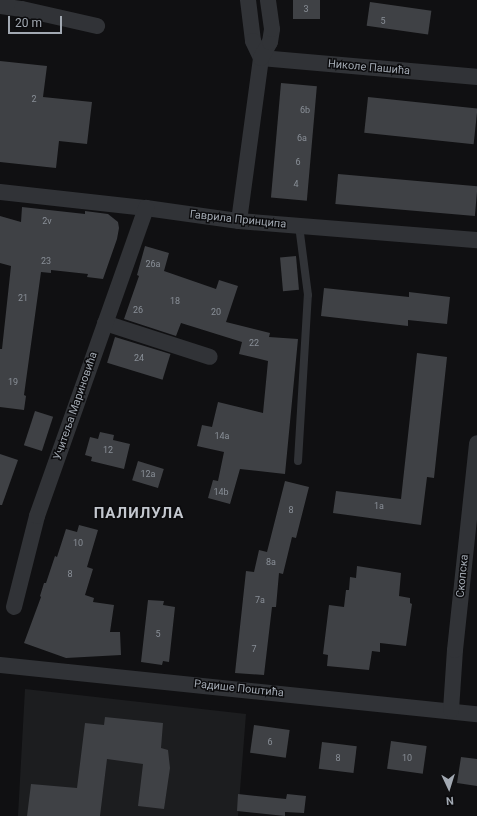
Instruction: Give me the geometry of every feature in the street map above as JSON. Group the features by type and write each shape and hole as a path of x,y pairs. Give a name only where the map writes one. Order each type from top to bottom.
{"street":[{"path":"248,0 253,41 261,58"},
{"path":"239,222 261,58 270,42 272,29 268,0"},
{"path":"0,6 22,9 97,26"},
{"name":"Николе Пашића","path":"261,58 477,77"},
{"name":"Гаврила Принципа","path":"0,192 146,208 239,222 477,240"},
{"name":"Учитеља Мариновића","path":"14,607 37,516 146,208"},
{"path":"105,323 210,357"},
{"name":"Скопска","path":"450,710 454,650 477,443"},
{"name":"Радише Поштића","path":"0,665 450,710 477,714"}],"lane":[{"path":"298,461 308,295 299,226"}],"shaded area":[{"path":"25,689 246,714 238,816 18,816"}],"building":[{"path":"293,0 320,0 320,19 293,19"},
{"path":"370,2 431,11 428,34 367,26"},
{"path":"0,61 47,66 43,97 92,102 87,144 59,141 56,168 0,162"},
{"path":"281,83 317,86 307,201 271,198"},
{"path":"368,97 477,108 474,144 364,133"},
{"path":"338,174 477,186 475,216 335,204"},
{"path":"22,207 85,214 85,211 108,214 118,222 119,228 117,239 103,279 87,277 88,274 51,270 51,273 41,272 24,395 26,396 24,410 0,407 0,349 2,349 11,266 0,263 0,216 21,222"},
{"path":"145,246 169,253 164,271 216,289 219,280 238,286 226,322 270,333 269,337 298,339 285,474 240,469 230,504 208,498 213,480 218,481 224,452 197,446 202,425 212,427 218,402 263,413 268,361 239,354 242,342 181,323 176,336 124,319 139,276 137,275"},
{"path":"296,256 299,290 283,291 280,257"},
{"path":"324,288 409,297 409,292 450,297 447,324 408,320 408,326 321,316"},
{"path":"115,337 170,354 163,380 107,363"},
{"path":"417,353 447,357 434,478 427,477 421,525 333,513 336,491 401,499"},
{"path":"35,411 53,417 42,451 24,445"},
{"path":"100,432 114,435 113,440 130,444 124,469 91,461 92,457 85,455 90,437 98,439"},
{"path":"0,454 18,460 2,505 0,505"},
{"path":"138,461 164,469 158,488 132,480"},
{"path":"285,481 309,487 296,538 292,537 283,574 279,573 276,607 272,607 264,675 235,673 246,571 254,572 259,550 267,552"},
{"path":"79,525 98,530 87,567 93,569 85,595 94,598 93,602 114,605 110,632 120,632 121,655 66,658 24,643 41,597 44,583 46,583 55,556 57,557 66,529 77,532"},
{"path":"357,566 401,573 399,596 410,598 410,603 412,604 406,646 380,643 380,652 372,651 369,670 327,666 328,655 323,654 329,605 344,607 346,590 349,590 350,577 356,578"},
{"path":"148,600 164,601 163,605 175,607 169,662 163,661 162,665 141,662"},
{"path":"105,717 163,723 161,748 168,750 170,768 164,809 138,806 143,764 107,759 100,816 27,816 31,784 77,788 85,723 104,725"},
{"path":"254,725 290,730 286,758 250,753"},
{"path":"391,741 427,746 423,774 387,769"},
{"path":"322,742 357,746 353,773 319,769"},
{"path":"461,757 477,759 477,786 457,783"},
{"path":"238,794 286,799 287,794 306,796 304,813 285,812 285,816 237,811"}],"district":[{"name":"ПАЛИЛУЛА","path":"139,514"}]}
